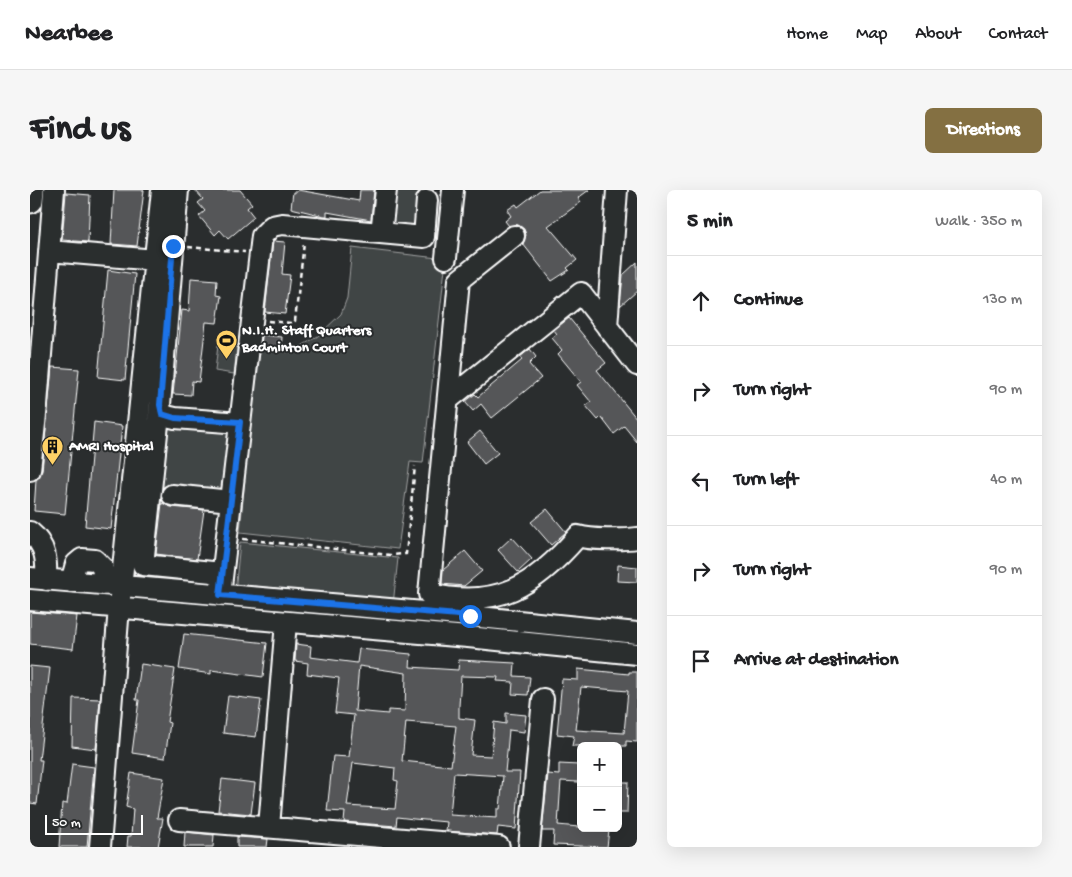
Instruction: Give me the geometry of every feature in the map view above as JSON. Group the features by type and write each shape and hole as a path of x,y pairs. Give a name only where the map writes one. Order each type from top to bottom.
{"main road":[{"path":"30,200 31,190"}],"street":[{"path":"30,470 37,327 49,251 54,190"},
{"path":"100,847 119,607 111,586 156,260 162,190"},
{"path":"178,190 160,405 143,564 222,573"},
{"path":"381,232 386,190"},
{"path":"446,258 453,190"},
{"path":"607,327 617,190"},
{"path":"220,595 262,236 272,226 306,226 424,237 427,200"},
{"path":"514,236 459,280 430,594 453,599 490,598 502,595 556,562 578,536 589,540 595,538 614,540 637,538"},
{"path":"49,251 156,260"},
{"path":"449,399 581,293 637,365"},
{"path":"160,405 162,414 175,418 240,422"},
{"path":"172,495 231,501"},
{"path":"30,532 39,539 47,559 38,579 637,632"},
{"path":"30,600 637,654"},
{"path":"388,631 390,609"},
{"path":"269,827 286,622"},
{"path":"529,847 543,699"},
{"path":"179,820 486,846"}],"path":[{"path":"252,319 291,323 295,321 306,226"},
{"path":"173,246 259,253"},
{"path":"227,537 390,555 406,554 415,466"}],"shaded area":[{"path":"391,190 423,190 420,229 387,225"},
{"path":"352,248 446,259 423,463 410,462 398,549 240,532 257,350 292,352 318,336 341,314 347,298"},
{"name":"N.I.H. Staff Quarters Badminton Court","path":"218,345 237,347 234,374 215,371"},
{"path":"163,421 234,426 227,494 156,487"},
{"path":"240,542 398,558 393,605 235,592"}],"building":[{"path":"114,190 144,190 137,246 111,244"},
{"path":"195,190 240,190 252,204 247,208 254,217 228,239 220,230 215,235 199,216 205,211 198,203 203,199"},
{"path":"298,190 359,201 360,190 374,190 371,220 327,212 327,216 324,216 291,208 293,192"},
{"path":"540,190 589,190 578,198 581,202 548,226 577,260 567,268 569,270 552,281 523,244 526,235 524,229 518,225 509,226 505,221 511,216 507,210 516,204 518,207"},
{"path":"66,193 90,195 88,242 62,240"},
{"path":"273,241 285,242 282,274 290,275 285,314 265,312"},
{"path":"637,262 637,291 620,306 623,275"},
{"path":"108,270 135,274 125,380 98,377"},
{"path":"191,278 217,280 216,295 221,296 217,323 206,322 199,382 192,381 191,395 173,394 182,310 189,311"},
{"path":"569,318 606,363 597,370 637,419 637,442 624,426 614,434 601,417 598,420 586,406 591,402 577,385 581,382 558,354 562,350 552,338 557,334 554,330"},
{"path":"262,335 282,337 281,350 261,349"},
{"path":"530,349 536,357 529,364 541,378 492,418 481,404 473,411 465,402 475,394 478,397 522,360 520,357"},
{"name":"AMRI Hospital","path":"52,367 79,369 65,514 34,511 36,480 42,471"},
{"path":"94,422 122,426 111,529 85,526"},
{"path":"480,431 498,453 484,464 467,442"},
{"path":"162,503 171,507 204,510 197,559 156,554"},
{"path":"547,509 566,532 551,545 531,522"},
{"path":"512,537 532,559 518,572 498,550"},
{"path":"465,551 482,571 464,586 442,584 443,570"},
{"path":"618,565 637,567 637,582 617,581"},
{"path":"30,612 77,616 73,649 30,644"},
{"path":"184,634 267,643 263,677 211,670 211,674 179,669"},
{"path":"296,644 311,646 310,657 357,663 359,649 411,654 410,667 458,670 459,660 515,663 514,676 530,677 528,695 512,694 513,682 497,681 498,677 461,676 459,718 475,720 471,755 491,756 494,722 506,724 506,713 526,715 524,732 509,730 505,772 520,772 516,829 498,827 497,835 446,831 447,822 397,817 396,826 344,822 345,812 327,811 333,756 349,757 354,715 335,713 339,678 307,674 308,663 295,661","holes":["359,666 406,673 405,711 388,710 388,714 355,711","406,722 456,726 451,766 402,761","353,763 395,768 394,780 398,781 395,809 347,806","454,773 503,776 500,809 497,809 497,818 450,815"]},
{"path":"141,664 175,669 167,722 170,723 165,758 132,753 139,700 136,700"},
{"path":"30,666 50,668 39,760 42,760 37,804 30,803"},
{"path":"578,669 629,674 629,672 637,672 637,742 626,741 626,746 622,746 622,742 577,742 577,746 572,746 574,736 557,734 562,679 578,680","holes":["581,687 628,691 624,733 576,730"]},
{"path":"228,696 261,700 256,737 223,733"},
{"path":"73,698 100,699 96,749 72,746"},
{"path":"72,764 94,767 87,847 59,847 62,803 67,804"},
{"path":"559,764 577,765 577,782 561,781 558,825 577,827 577,832 609,832 607,847 553,845 554,831 542,831 548,774 559,775"},
{"path":"131,773 164,778 157,818 163,818 158,847 127,847 128,836 131,836 133,809 126,807"},
{"path":"222,779 255,783 251,814 218,811"},
{"path":"622,782 628,782 627,813 622,813"},
{"path":"185,832 214,835 213,847 184,847"},
{"path":"237,837 268,839 267,847 237,847"}],"place":[{"name":"N.I.H. Staff Quarters Badminton Court","path":"226,359"},
{"name":"AMRI Hospital","path":"53,466"}],"route":[{"path":"173,246 160,405 162,414 175,418 240,422 220,595 470,616"}]}
